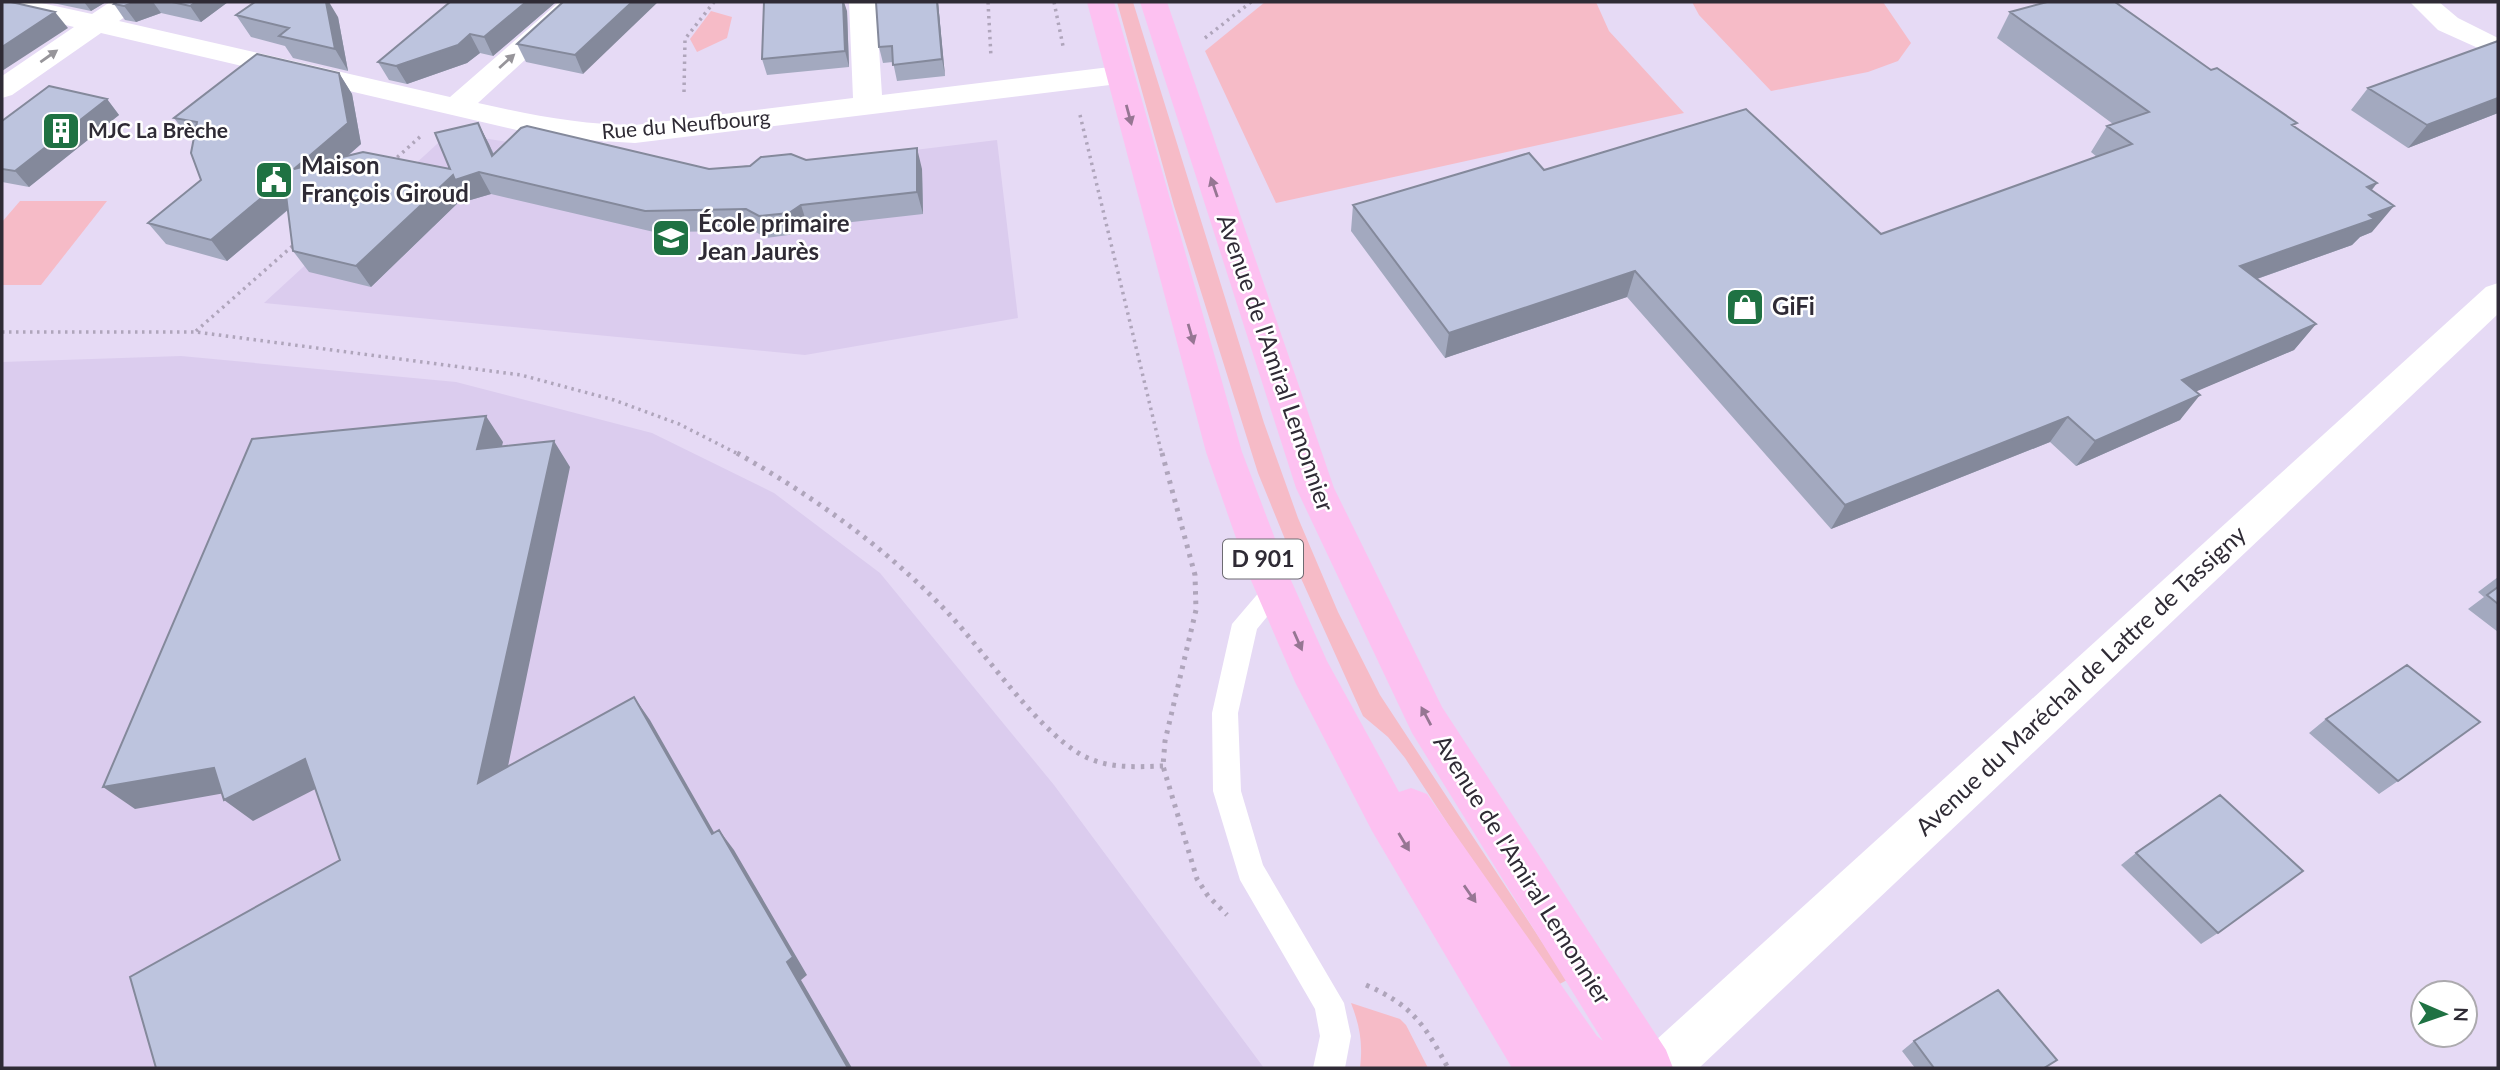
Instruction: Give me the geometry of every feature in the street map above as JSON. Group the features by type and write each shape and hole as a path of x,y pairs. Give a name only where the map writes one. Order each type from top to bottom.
{"main road":[{"name":"Avenue de l'Amiral Lemonnier","path":"1100,2 1224,453 1276,590 1310,669 1388,816 1541,1068"},
{"name":"Avenue de l'Amiral Lemonnier","path":"1153,2 1315,488 1427,720 1648,1068"},
{"name":"Avenue de l'Amiral Lemonnier","path":"1351,748 1368,758 1392,779 1579,1054 1598,1068"}],"street":[{"name":"Rue du Neufbourg","path":"3,2 551,129 590,133 635,134 682,129 1118,75"},
{"path":"2,89 128,2"},
{"path":"456,107 575,2"},
{"path":"862,2 868,106"},
{"path":"2423,2 2448,24 2498,49"},
{"name":"Avenue du Maréchal de Lattre de Tassigny","path":"1663,1068 2498,295"}],"lane":[{"path":"1276,590 1245,624 1225,713 1227,791 1250,870 1329,1003 1337,1027 1334,1055 1329,1068"}],"path":[{"path":"682,129 685,39 714,2"},
{"path":"988,2 993,91"},
{"path":"1054,2 1064,50"},
{"path":"1198,44 1251,2"},
{"path":"1078,106 1158,440 1191,552 1195,575 1196,610 1165,741 1163,766 1197,879 1220,910 1231,919"},
{"path":"383,169 456,107"},
{"path":"195,332 300,239"},
{"path":"2,332 195,332 521,374 614,400 679,424 796,487 901,567 949,614 1053,734 1066,745 1095,761 1124,768 1163,766"},
{"path":"1359,982 1409,1006 1430,1034 1448,1068"}],"shaded area":[{"path":"1117,2 1133,2 1264,423 1298,518 1338,612 1380,695 1567,980 1554,987 1405,758 1388,737 1363,716 1300,576 1258,473 1174,206"},
{"path":"1265,2 1596,2 1609,31 1684,113 1276,203 1205,51"},
{"path":"1692,2 1883,2 1911,43 1898,61 1868,72 1771,91 1699,15"},
{"path":"711,11 732,17 727,38 697,52 690,39"},
{"name":"École primaire Jean Jaurès","path":"449,133 716,174 997,140 1018,318 805,355 264,303"},
{"path":"20,201 107,201 41,285 2,285 2,222"},
{"path":"181,356 456,382 652,433 774,493 880,573 1054,785 1264,1068 2,1068 2,362"},
{"path":"1351,1003 1400,1019 1406,1025 1428,1068 1360,1068 1360,1035"}],"building":[{"path":"2,2 11,2 55,12 2,47"},
{"path":"136,2 124,6 114,4"},
{"path":"172,2 196,2 190,6"},
{"path":"255,2 326,2 335,49 279,36 289,28 236,15"},
{"path":"450,2 526,2 484,37 470,34 458,45 396,66 378,62"},
{"path":"563,2 632,2 575,55 517,44"},
{"path":"764,2 843,2 845,51 762,59"},
{"path":"876,2 937,2 942,59 893,65 892,46 879,47"},
{"path":"2047,2 2115,2 2211,70 2217,68 2297,123 2292,125 2377,183 2367,187 2394,206 2369,215 2374,219 2240,266 2316,324 2182,380 2200,395 2095,441 2068,417 1845,505 1635,271 1449,333 1353,205 1529,153 1544,170 1746,109 1881,234 2132,144 2107,126 2149,112 2010,12"},
{"path":"2498,41 2498,98 2427,125 2368,88"},
{"path":"257,54 339,73 348,123 294,169 363,152 450,169 435,133 478,123 492,156 521,128 527,126 709,169 750,166 761,157 791,154 806,160 917,148 917,192 801,205 789,213 759,216 746,209 645,211 479,172 455,180 453,175 356,266 293,251 284,179 211,240 148,223 201,180 191,153 197,122 174,118"},
{"path":"49,86 107,99 15,171 2,169 2,121"},
{"path":"486,416 477,449 554,441 478,783 634,697 712,834 719,830 793,957 787,962 848,1068 156,1068 130,977 340,860 305,759 224,800 214,768 103,787 252,439"},
{"path":"2498,587 2498,604 2487,595"},
{"path":"2407,665 2480,722 2398,781 2326,719"},
{"path":"2220,795 2303,871 2218,933 2136,853"},
{"path":"1998,990 2057,1060 2044,1068 1934,1068 1914,1041"}],"place":[{"name":"MJC La Brèche","path":"61,131"},
{"name":"Maison François Giroud","path":"274,180"},
{"name":"École primaire Jean Jaurès","path":"671,238"},
{"name":"GiFi","path":"1745,307"}]}
